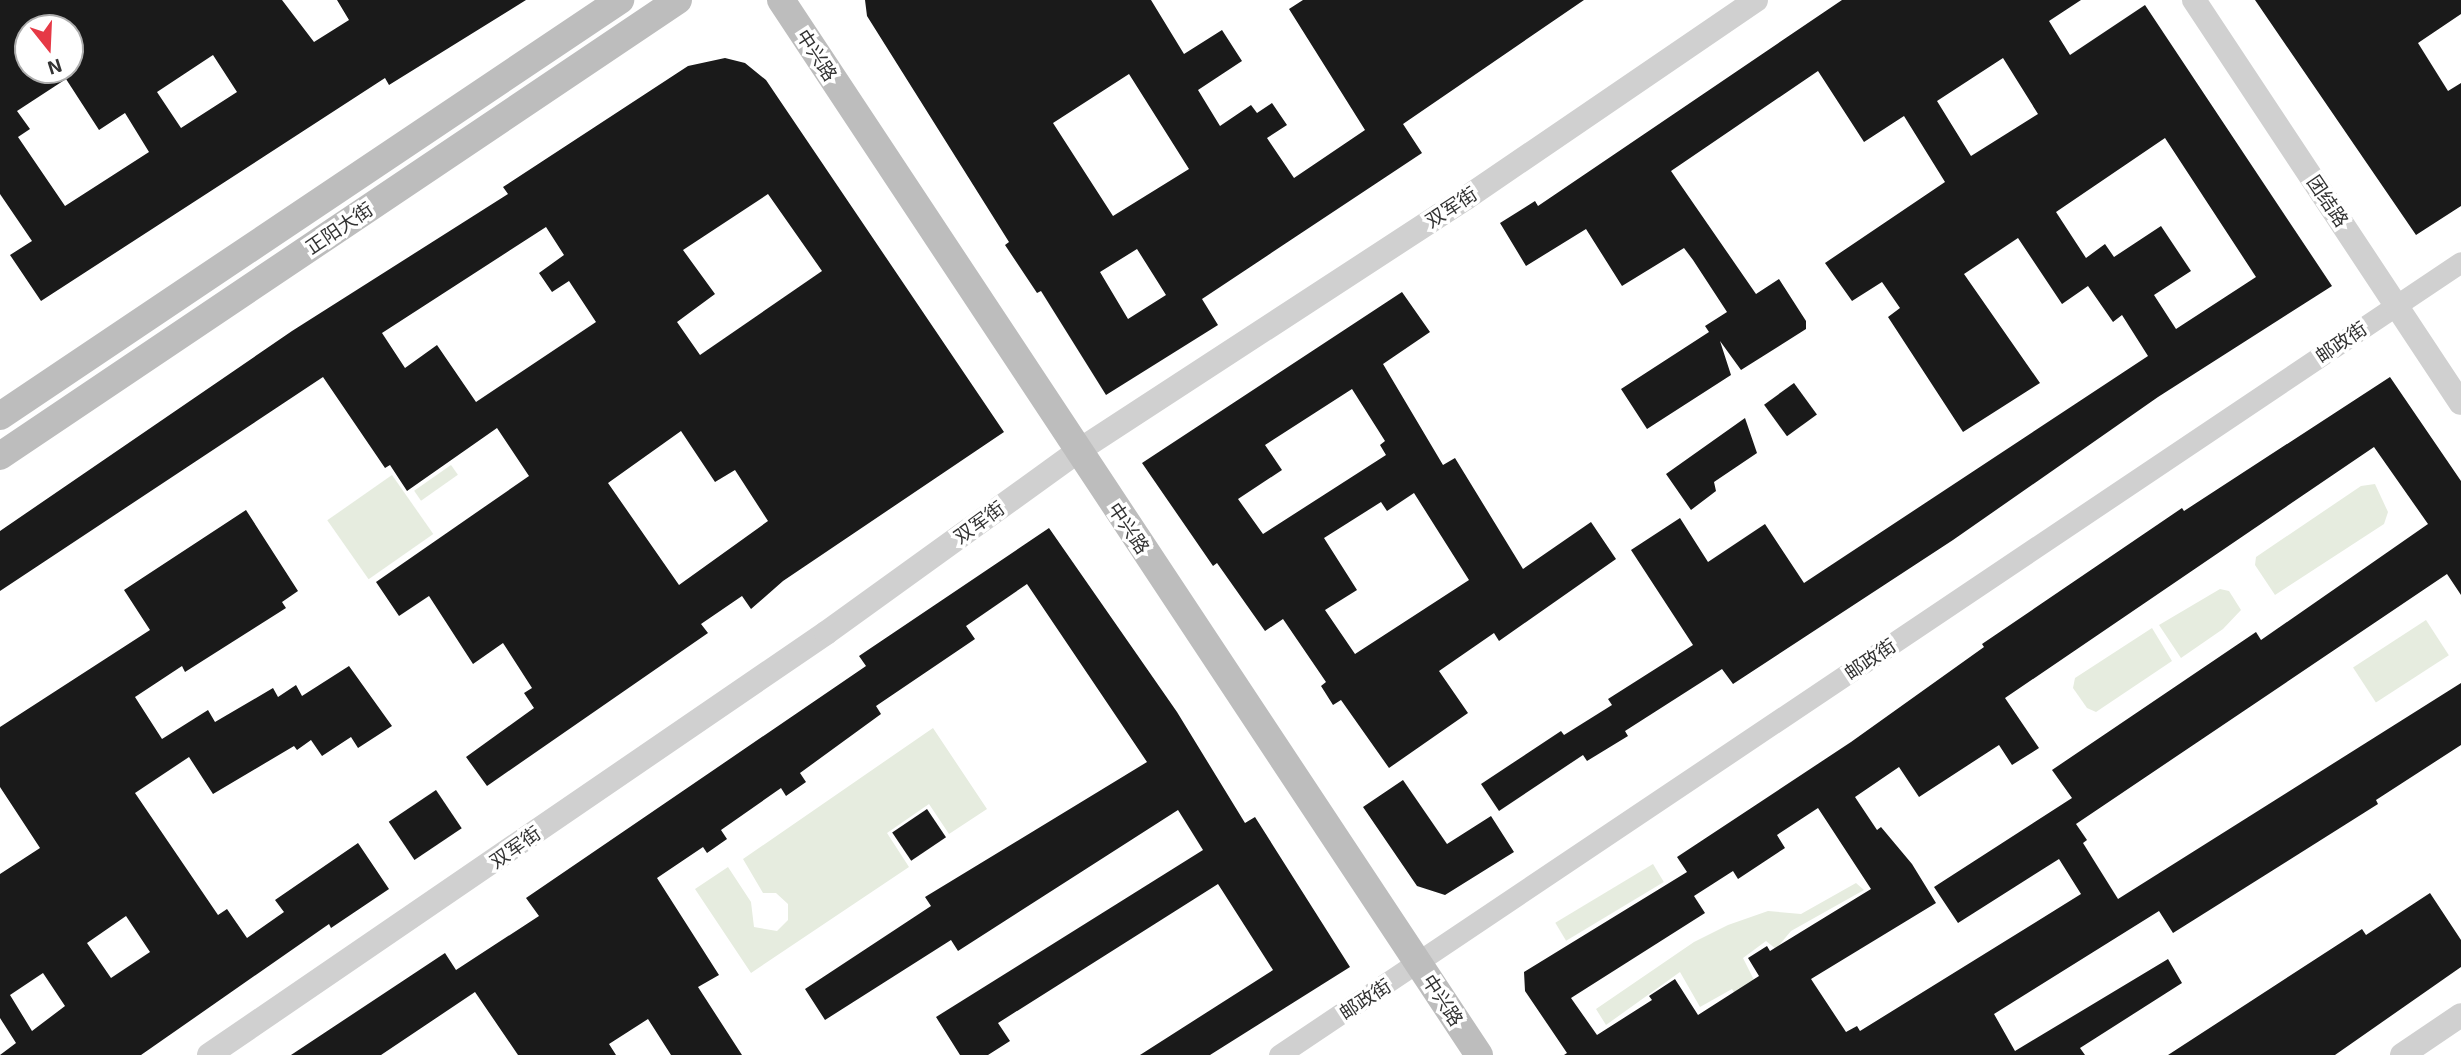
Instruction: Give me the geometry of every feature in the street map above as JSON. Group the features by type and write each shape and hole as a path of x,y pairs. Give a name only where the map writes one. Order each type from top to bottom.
{"main road":[{"name":"正阳大街","path":"0,416 620,0"},
{"name":"正阳大街","path":"0,456 678,0"},
{"name":"中兴路","path":"781,0 1479,1055"}],"street":[{"name":"双军街","path":"209,1055 826,633 1078,452 1466,198 1756,0"},
{"name":"团结路","path":"2194,0 2461,402"},
{"name":"邮政街","path":"1279,1055 1419,964 2461,262"},
{"path":"2402,1055 2461,1015"}],"shaded area":[{"path":"451,465 458,475 421,501 414,491"},
{"path":"392,475 433,534 369,579 327,520"},
{"path":"2375,484 2388,512 2384,524 2275,595 2255,565 2256,557 2361,486"},
{"path":"2220,589 2229,591 2241,610 2223,629 2181,658 2159,625"},
{"path":"2426,620 2449,655 2376,703 2353,667"},
{"path":"2152,628 2172,661 2096,712 2087,708 2073,688 2075,678"},
{"path":"933,728 987,809 949,834 929,804 887,833 909,867 751,973 695,889 728,867 751,902 754,927 777,931 788,920 788,904 776,893 763,893 743,859"},
{"path":"1653,864 1664,882 1566,941 1555,923"},
{"path":"1856,883 1864,890 1791,931 1776,949 1766,941 1743,958 1764,1000 1749,1014 1732,989 1700,1007 1680,972 1606,1025 1596,1009 1694,942 1728,925 1768,911 1801,914"}],"building":[{"path":"0,0 282,0 314,42 349,20 337,0 526,0 389,85 385,78 41,301 10,255 32,241 0,194","holes":["14,14 84,14 84,84 69,84 99,130 125,113 149,152 65,206 18,137 30,129 17,111 58,84 14,84","213,55 237,92 181,128 157,92"]},
{"path":"865,0 1151,0 1184,54 1222,30 1242,61 1198,90 1220,126 1251,105 1257,113 1272,103 1287,125 1267,138 1294,178 1365,130 1289,9 1303,0 1584,0 1403,124 1422,153 1202,299 1218,325 1106,395 1041,291 1037,293 1005,245 1009,242 867,16","holes":["1129,74 1189,169 1113,216 1053,123","1137,249 1166,295 1128,319 1100,272"]},
{"path":"1842,0 2081,0 2049,21 2070,55 2145,5 2332,286 2158,397 1953,540 1733,684 1722,669 1625,731 1628,736 1587,761 1583,755 1499,811 1481,784 1561,731 1564,735 1612,705 1608,699 1693,645 1631,550 1680,518 1708,562 1765,524 1804,583 2148,356 2122,315 2113,322 2088,286 2062,304 2018,238 1964,274 2040,383 1963,432 1888,317 1900,308 1882,282 1852,301 1825,263 1945,182 1904,116 1864,142 1818,71 1671,171 1756,294 1779,279 1806,321 1806,329 1741,370 1720,341 1731,375 1647,429 1621,389 1709,332 1705,326 1727,312 1684,248 1622,286 1586,229 1526,266 1500,223 1535,201 1538,206","holes":["2003,58 2038,114 1971,156 1937,101","2165,138 2256,277 2176,329 2154,295 2191,271 2161,226 2114,257 2105,244 2086,258 2056,212"]},
{"path":"2255,0 2461,0 2461,14 2418,43 2448,91 2461,83 2461,206 2416,235"},
{"path":"725,58 745,63 766,80 1004,432 783,581 751,609 742,596 701,624 708,633 487,786 466,757 534,708 524,693 532,688 503,643 473,664 429,596 399,616 376,582 529,476 497,428 407,491 390,465 385,468 323,377 0,591 0,531 292,331 508,194 503,187 688,66","holes":["768,194 822,271 700,355 677,322 715,294 683,250","546,227 564,255 539,273 552,292 569,281 596,322 476,402 437,345 405,368 382,333","681,431 715,482 735,470 768,521 679,585 608,483"]},
{"path":"1402,292 1430,332 1383,364 1443,465 1455,458 1523,569 1591,522 1616,559 1499,641 1494,633 1439,671 1468,713 1389,768 1341,700 1333,705 1321,686 1326,682 1283,619 1265,631 1217,563 1213,566 1142,463","holes":["1352,389 1385,441 1380,445 1386,455 1263,534 1238,499 1282,470 1265,445","1414,493 1469,580 1355,654 1325,610 1357,590 1324,538 1381,502 1387,511"]},
{"path":"2390,377 2461,481 2461,595 2447,574 2076,824 2087,840 2083,843 2118,899 2461,683 2461,745 2376,800 2378,804 2173,933 2159,911 1994,1014 2015,1051 2168,959 2182,983 2080,1048 2085,1055 1564,1055 1567,1053 1525,991 1524,972 1687,872 1677,857 1851,742 1984,647 1982,644 2182,508 2184,511","holes":["2374,447 2428,524 2261,640 2256,632 2052,770 2072,798 1934,887 1958,923 2059,859 2081,894 1860,1031 1857,1026 1846,1032 1811,979 1936,903 1912,864 1881,827 1877,830 1855,797 1899,767 1919,797 1999,745 2012,765 2039,748 2005,698","1818,808 1871,889 1770,951 1767,946 1748,958 1759,976 1698,1015 1675,979 1649,996 1652,1000 1597,1035 1571,998 1705,913 1694,896 1733,871 1738,879 1785,848 1777,835"]},
{"path":"1794,383 1817,415 1787,436 1764,405"},
{"path":"1745,418 1757,453 1714,482 1716,491 1691,510 1666,474"},
{"path":"246,510 298,591 282,602 286,608 185,672 182,666 135,697 162,739 208,710 215,722 273,688 278,697 296,685 302,696 349,666 392,726 358,748 351,737 322,756 311,740 297,750 294,746 213,794 189,757 135,793 218,915 227,909 247,938 284,912 275,900 358,843 389,889 331,928 329,924 141,1055 0,1055 16,1043 0,1018 0,874 40,848 0,787 0,727 150,630 124,590","holes":["126,916 150,952 111,978 87,943","43,973 65,1006 32,1031 10,995"]},
{"path":"1049,528 1177,712 1245,823 1255,817 1350,967 1210,1055 1140,1055 1273,970 1218,884 998,1023 1010,1041 988,1055 960,1055 936,1017 1203,850 1178,810 958,951 951,940 825,1020 805,989 931,906 925,897 1147,762 1027,584 966,626 975,639 876,706 881,714 800,773 806,782 786,796 781,788 721,830 727,839 707,853 703,847 657,878 719,975 698,987 742,1055 671,1055 648,1019 609,1044 616,1055 518,1055 475,992 381,1055 291,1055 445,953 456,970 539,916 526,898 866,666 859,656"},
{"path":"1403,780 1447,844 1491,816 1514,852 1445,895 1417,886 1363,807"},
{"path":"436,790 462,828 414,860 389,822"},
{"path":"927,809 946,837 911,861 892,832"},
{"path":"2430,893 2461,940 2461,967 2335,1055 2168,1055 2362,929 2366,935"}]}
